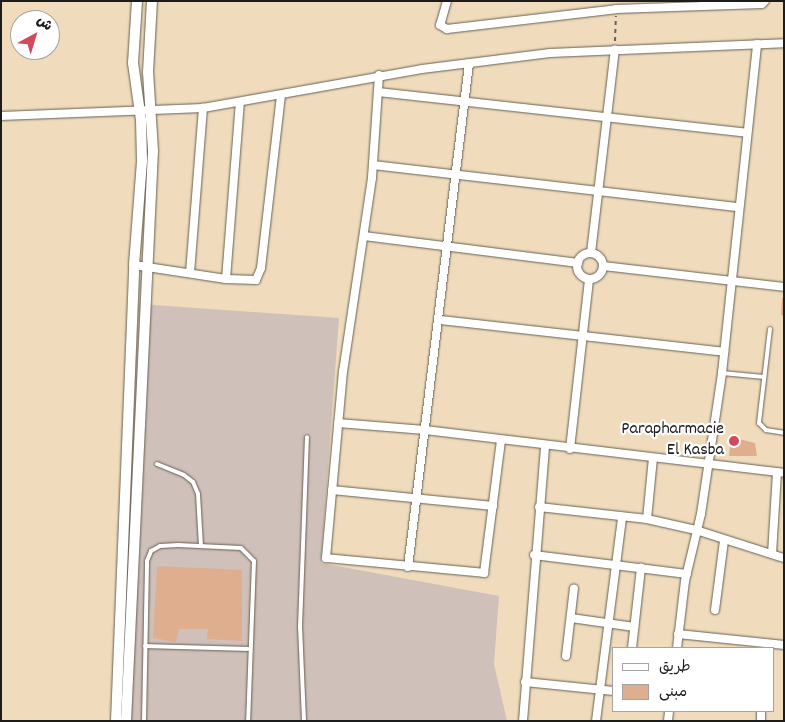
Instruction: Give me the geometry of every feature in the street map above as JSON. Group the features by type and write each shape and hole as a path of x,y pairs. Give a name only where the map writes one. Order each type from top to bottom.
{"street":[{"path":"116,721 134,265 142,161 133,63 137,1"},
{"path":"126,721 145,266 152,162 148,51 152,1"},
{"path":"447,1 440,25 448,29 616,8 765,1"},
{"path":"1,116 203,108 281,96 379,76 469,64 615,49 784,43"},
{"path":"677,647 687,574 708,464 722,373 732,281 737,207 757,44"},
{"path":"591,253 600,192 615,49"},
{"path":"408,567 449,247 469,64"},
{"path":"379,76 373,165 364,236 356,276 338,423 326,558 484,573 501,440"},
{"path":"378,92 747,133"},
{"path":"134,265 226,279 256,280 259,276 281,96"},
{"path":"226,279 240,103"},
{"path":"190,273 203,108"},
{"path":"373,165 737,207"},
{"path":"364,236 578,263"},
{"path":"591,253 598,256 603,266 600,274 589,279 579,272 578,263 581,257 591,253"},
{"path":"603,266 732,281 783,284"},
{"path":"570,449 589,279"},
{"path":"440,320 724,352"},
{"path":"338,423 425,430 781,473 772,554"},
{"path":"523,721 534,556 545,446"},
{"path":"647,519 653,458"},
{"path":"332,490 493,506"},
{"path":"539,507 622,518 647,519 696,530 724,541 784,558"},
{"path":"596,721 606,623 622,518"},
{"path":"715,610 724,541"},
{"path":"534,556 687,574"},
{"path":"632,647 641,568"},
{"path":"566,656 574,588"},
{"path":"571,618 634,626"},
{"path":"678,634 768,645 784,644"},
{"path":"525,682 612,691"}],"lane":[{"path":"770,329 759,423 766,430 784,433"},
{"path":"722,373 764,377"},
{"path":"304,721 300,628 307,437"},
{"path":"157,464 184,475 193,482 198,494 201,546"},
{"path":"144,721 147,561 152,551 160,546 241,548 254,561 248,649 248,721"},
{"path":"145,646 248,649"}],"path":[{"path":"615,40 616,8"}],"shaded area":[{"path":"140,304 339,318 321,563 499,596 494,664 507,721 129,721"}],"building":[{"path":"782,298 784,298 784,316 781,315"},
{"path":"731,437 755,443 757,456 729,456"},
{"path":"157,566 242,570 242,641 207,639 208,629 179,629 176,642 153,638"}],"place":[{"name":"Parapharmacie El Kasba","path":"734,441"}]}
